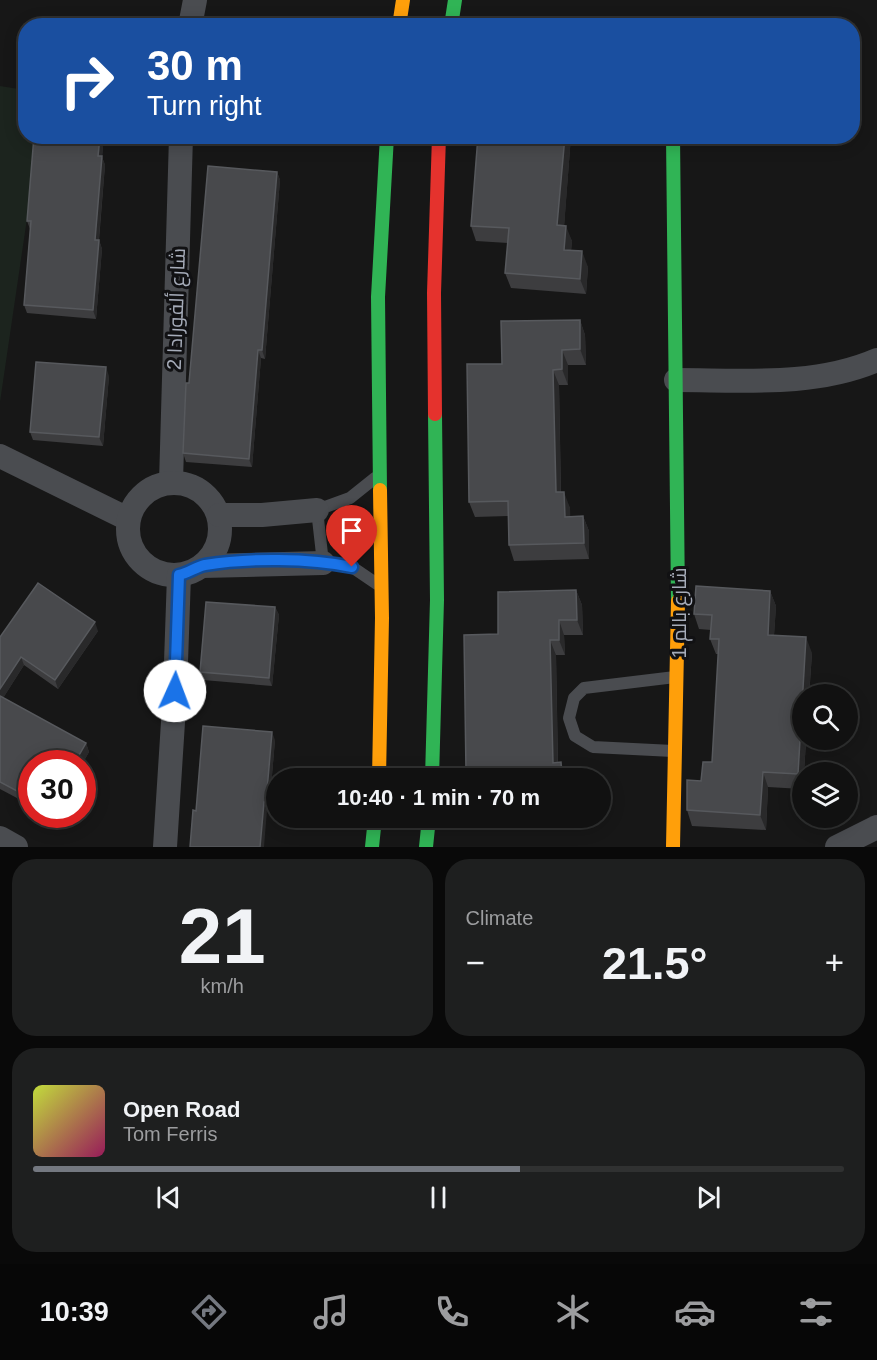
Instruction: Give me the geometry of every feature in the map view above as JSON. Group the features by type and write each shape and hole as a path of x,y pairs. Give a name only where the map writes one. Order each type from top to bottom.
{"street":[{"path":"192,18 195,0"},
{"path":"403,0 404,18"},
{"path":"452,18 455,0"},
{"name":"شارع ألفورادا 2","path":"171,482 181,144"},
{"path":"379,768 383,697 378,292 387,144"},
{"path":"432,768 437,611 434,293 439,144"},
{"name":"شارع بالم 1","path":"673,144 678,677 674,847"},
{"path":"676,380 789,379 843,372 877,360"},
{"path":"0,456 128,519"},
{"path":"202,566 210,558 219,538 219,515 212,501 200,490 186,483 171,482 156,485 143,493 133,505 128,519 127,534 131,548 139,560 150,569 164,574 179,575 202,566 323,563"},
{"path":"219,515 262,515 317,510"},
{"path":"165,847 175,691 179,575"},
{"path":"837,847 877,827"},
{"path":"372,847 374,828"},
{"path":"426,847 428,828"},
{"path":"0,838 16,847"}],"lane":[{"path":"380,473 350,498 317,510 323,563 352,567 382,588"},
{"path":"677,751 593,747 575,736 569,718 574,698 587,686 678,677"}],"shaded area":[{"path":"0,86 18,89 18,144 38,144 0,402"}],"building":[{"path":"33,144 99,144 98,156 102,156 95,240 99,240 93,310 24,305 31,221 27,221"},
{"path":"477,144 564,144 557,225 566,226 564,250 582,251 580,279 505,273 509,228 471,226"},
{"path":"208,166 277,172 262,350 258,350 249,459 183,453 186,383 189,383"},
{"path":"580,320 580,349 562,350 562,369 553,370 556,492 564,492 565,517 583,516 584,543 509,545 508,501 469,502 467,364 502,364 501,321"},
{"path":"36,362 106,367 99,437 30,432"},
{"path":"38,583 95,622 55,680 21,657 0,689 0,637"},
{"path":"696,586 770,591 768,635 806,637 803,684 792,684 792,750 799,750 799,762 792,762 792,774 763,772 760,815 687,810 687,780 701,781 703,762 712,762 719,639 710,639 712,615 694,614"},
{"path":"576,590 577,620 559,620 559,640 550,640 553,763 561,762 561,768 466,768 464,635 498,634 498,592"},
{"path":"206,602 275,607 269,678 200,672"},
{"path":"0,696 86,743 82,750 18,750 18,792 0,782"},
{"path":"203,726 272,732 269,768 266,768 266,802 264,802 260,847 190,847 193,810 196,811"}],"traffic: fast":[{"path":"452,18 455,0"},
{"path":"380,490 378,297 387,144"},
{"path":"673,144 678,601"},
{"path":"432,768 437,600 435,414"},
{"path":"372,847 374,828"},
{"path":"426,847 428,828"}],"traffic: slow":[{"path":"400,18 403,0"},
{"path":"379,768 382,618 380,490"},
{"path":"673,847 678,601"}],"traffic: jam":[{"path":"435,414 434,293 439,144"}],"route":[{"path":"175,691 179,575 202,566 234,563 323,563 352,567"}]}
